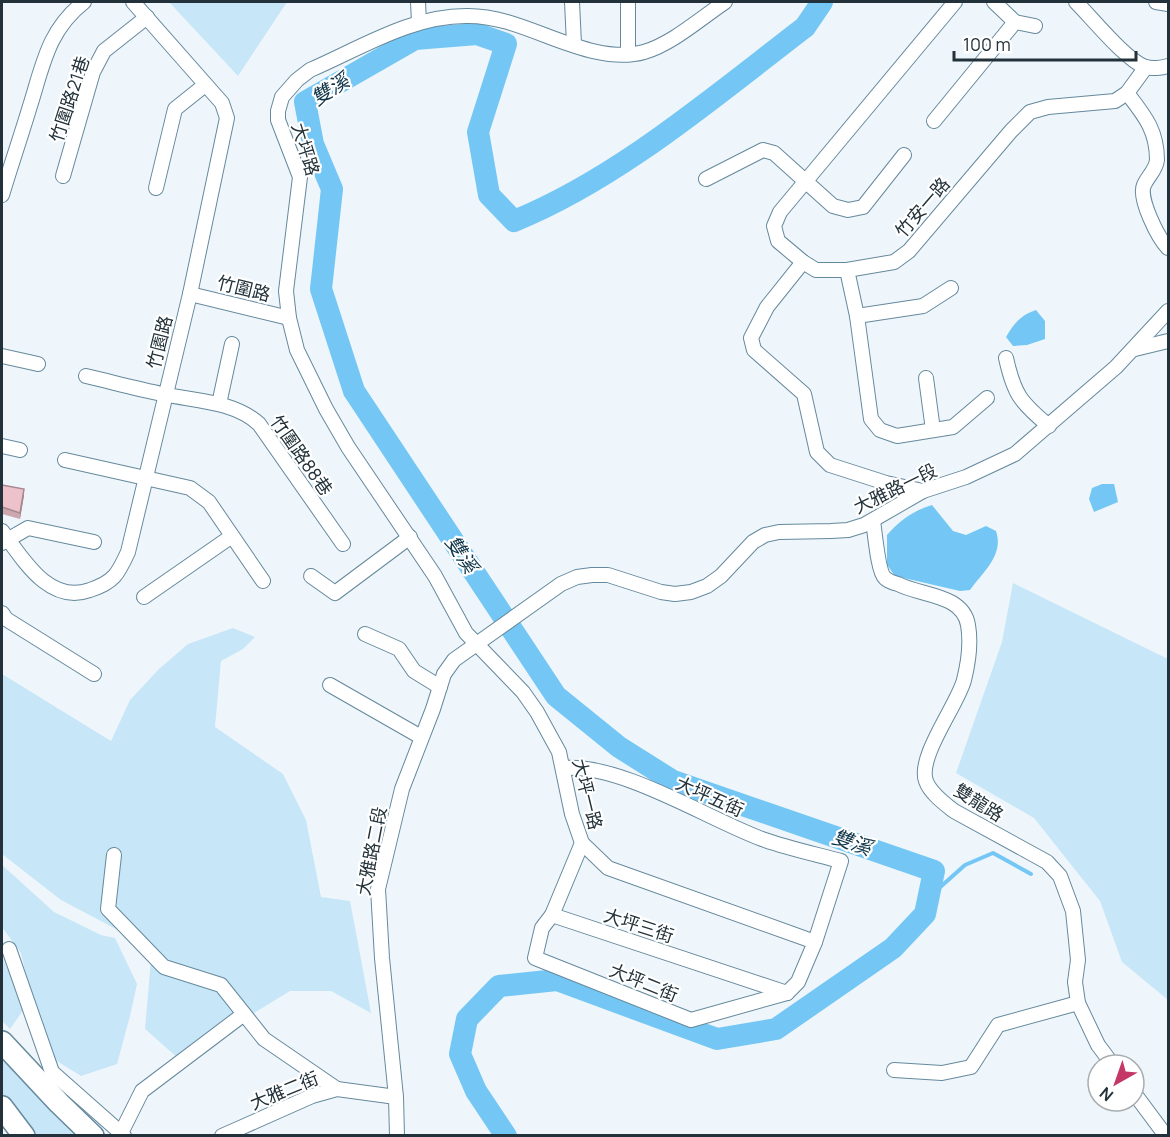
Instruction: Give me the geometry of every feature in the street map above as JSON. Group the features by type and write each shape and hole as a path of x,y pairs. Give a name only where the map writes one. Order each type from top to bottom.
{"highway":[{"path":"2,1042 93,1136"},
{"path":"2,1107 24,1136"}],"street":[{"path":"2,195 45,53 59,28 74,9 84,2"},
{"name":"竹園路","path":"4,538 39,578 57,591 79,594 105,585 117,574 128,552 189,294 227,118 222,103 133,2"},
{"path":"418,2 419,22"},
{"path":"572,2 574,44"},
{"path":"628,2 628,54"},
{"name":"大坪路","path":"476,644 466,633 435,576 410,537 348,447 297,350 289,318 286,291 300,177 278,120 282,97 297,80 310,70 419,22 450,16 485,16 611,55 628,54 646,51 660,45 725,2"},
{"name":"竹安一路","path":"955,2 780,212 774,226 778,241 816,270 847,270 894,262 909,251 1011,131 1030,112 1048,107 1115,102 1127,93"},
{"path":"994,2 1015,22 1035,26"},
{"path":"1076,2 1130,57 1146,67 1168,66"},
{"path":"1156,2 1168,4"},
{"name":"竹圍路21巷","path":"63,176 93,72 104,51 147,17"},
{"path":"934,122 1015,22"},
{"path":"1146,67 1127,93 1150,122 1157,159 1143,187 1142,198 1163,243 1168,248"},
{"path":"156,188 175,109 205,85"},
{"path":"706,179 763,150 774,153 833,206 848,210 863,207 904,156"},
{"path":"803,262 767,307 751,338 754,350 804,394 817,452 830,465 886,483 923,491"},
{"path":"847,270 857,316 871,419 880,430 897,436 953,427 987,398"},
{"path":"857,316 923,306 951,288"},
{"name":"竹圍路","path":"189,294 289,318"},
{"name":"大雅路一段","path":"476,644 561,584 576,578 592,574 623,579 661,592 675,594 691,592 707,586 721,576 753,542 765,535 779,532 848,530 873,521 923,491 966,477 1015,454 1116,367 1168,311"},
{"path":"1133,349 1168,340"},
{"path":"219,404 232,344"},
{"path":"2,356 38,364"},
{"path":"1006,358 1011,380 1018,396 1049,426"},
{"name":"竹圍路88巷","path":"86,376 219,404 248,413 260,423 343,544"},
{"path":"926,378 933,430"},
{"path":"2,446 20,450"},
{"path":"65,460 190,488 209,502 263,581"},
{"name":"雙龍路","path":"873,521 878,545 878,564 885,578 905,588 951,601 963,611 968,625 969,650 964,681 929,755 925,769 926,782 954,811 1047,862 1060,876 1073,912 1078,960 1075,982 1078,1003 1104,1053"},
{"path":"4,538 28,528 94,542"},
{"path":"144,597 232,536"},
{"path":"311,576 335,593 410,537"},
{"path":"2,613 6,619 94,674"},
{"path":"365,634 399,648 414,670 440,687"},
{"name":"大雅路二段","path":"398,1131 378,890 402,789 444,674 454,660 476,644"},
{"name":"大坪一路","path":"476,644 523,692 552,738 564,768 568,797 582,843 608,868 810,940"},
{"path":"330,685 421,737"},
{"name":"大坪五街","path":"564,768 579,767 599,770 762,839 842,861 810,940"},
{"path":"552,915 582,843"},
{"path":"114,855 108,909 164,967 221,985 264,1039 337,1089"},
{"name":"大坪三街","path":"552,915 787,993"},
{"name":"大坪二街","path":"552,915 542,927 536,958 690,1020 787,993"},
{"path":"787,993 798,982 810,940"},
{"path":"9,949 52,1072 123,1134 142,1091 244,1014"},
{"path":"894,1070 942,1073 972,1067 998,1025 1078,1003"},
{"name":"大雅二街","path":"222,1136 312,1096 337,1089 396,1097"},
{"path":"1146,1110 1166,1136"}],"shaded area":[{"path":"169,2 287,2 238,76"},
{"path":"1013,583 1168,659 1168,1000 1122,962 1100,901 1034,818 956,773 1002,642"},
{"path":"233,628 255,637 243,649 221,661 215,727 283,774 306,820 321,897 350,901 371,1013 331,991 290,991 179,1059 145,1029 152,948 61,900 2,854 2,674 111,741 130,700 159,669 188,644"},
{"path":"2,865 54,912 101,935 115,938 137,984 117,1064 81,1076 44,1053 21,953 2,927"},
{"path":"2,956 24,1009 10,1029 2,1021"},
{"path":"2,1057 74,1135 34,1135 2,1093"}],"water":[{"path":"1036,310 1045,321 1045,339 1027,345 1013,346 1006,337 1009,332 1022,317"},
{"path":"1102,484 1114,484 1118,502 1094,512 1089,499 1092,488"},
{"path":"932,505 953,531 966,535 986,526 996,531 998,540 995,555 970,590 960,591 895,576 887,565 887,535 907,517"}],"building":[{"path":"2,485 24,489 20,513 2,507"}],"waterway":[{"name":"雙溪","path":"506,1136 476,1091 460,1054 467,1019 499,986 557,980 717,1039 776,1029 893,948 925,914 934,871 673,781 619,747 556,696 354,391 321,289 332,189 313,144 305,102 415,39 477,34 506,44 478,132 489,195 514,221 591,183 665,134 805,27 822,2"},
{"path":"928,898 965,865 993,853 1031,874"}]}
